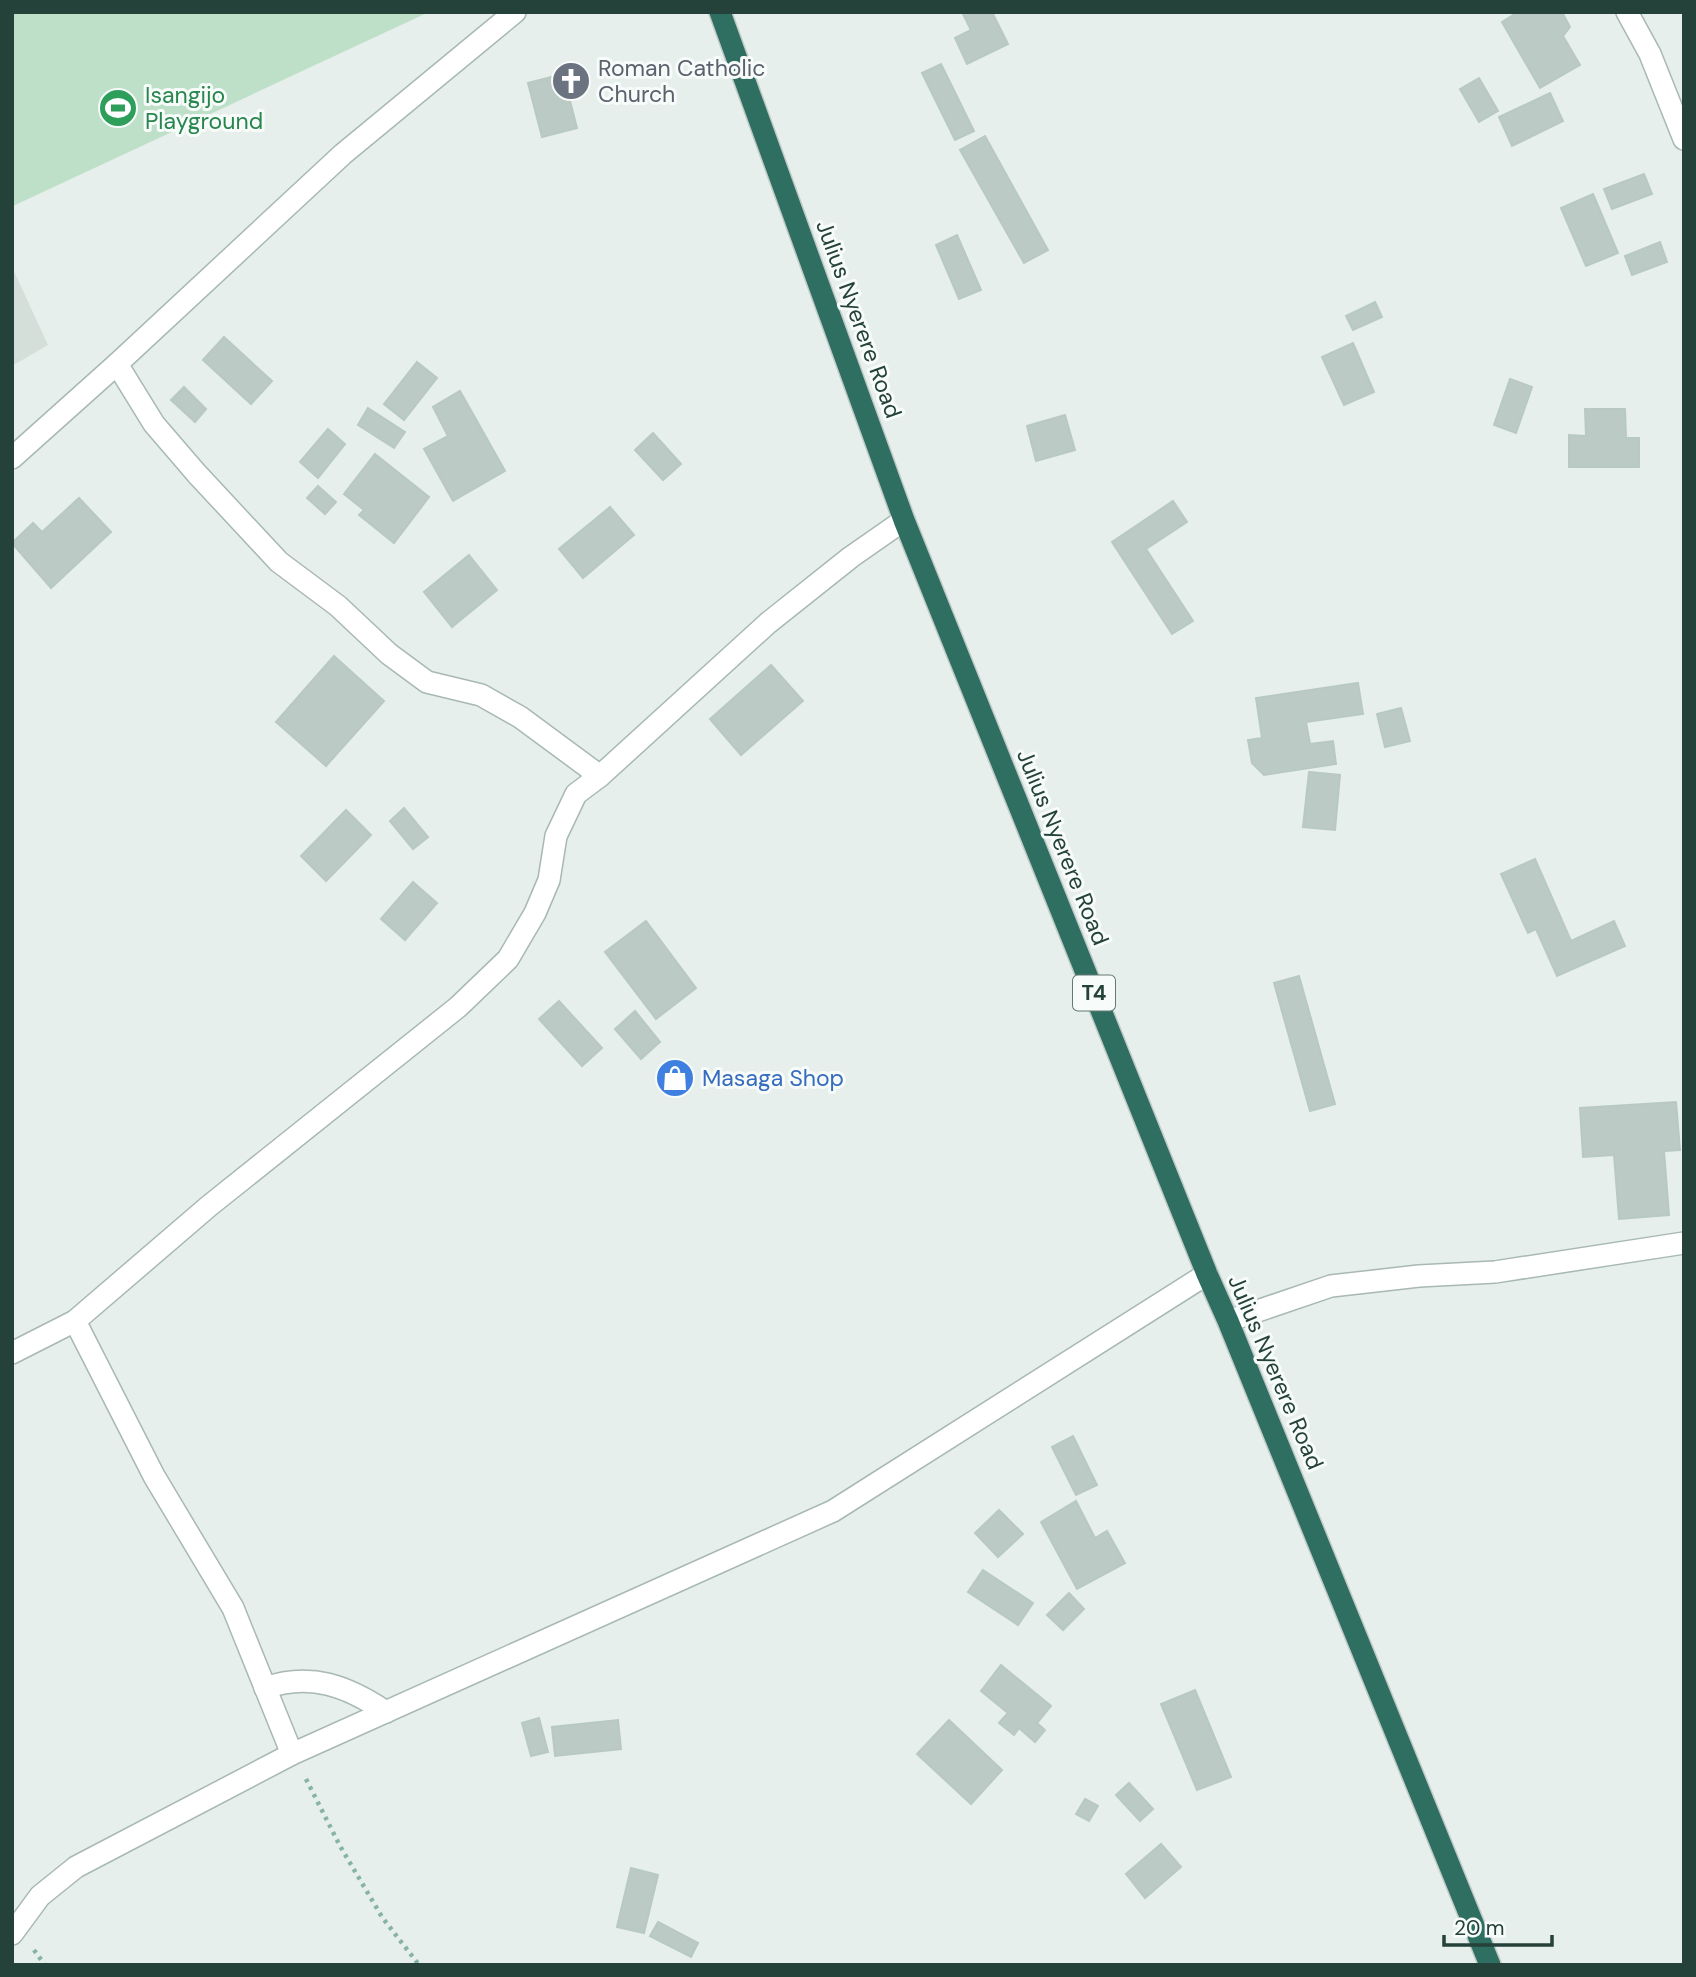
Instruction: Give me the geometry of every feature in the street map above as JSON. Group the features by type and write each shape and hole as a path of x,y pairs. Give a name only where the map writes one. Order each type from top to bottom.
{"highway":[{"name":"Julius Nyerere Road","path":"720,12 904,520 1207,1274 1490,1965"}],"street":[{"path":"12,458 343,153 515,12"},
{"path":"1627,12 1650,54 1684,139"},
{"path":"117,364 153,424 279,562 338,606 389,654 427,682 481,695 520,717 600,776"},
{"path":"12,1353 75,1321 209,1206 458,1007 508,959 535,913 549,880 556,836 576,793 600,776 768,623 851,557 904,520"},
{"path":"1228,1321 1331,1286 1419,1276 1495,1272 1684,1243"},
{"path":"12,1934 40,1896 76,1867 292,1754 833,1511 1207,1274"},
{"path":"75,1321 154,1476 233,1608 292,1754"},
{"path":"265,1688 286,1681 334,1684 365,1698 386,1712"}],"path":[{"path":"292,1754 340,1846 382,1917 419,1965"}],"shaded area":[{"path":"12,267 48,345 12,366"}],"green space":[{"name":"Isangijo Playground","path":"12,12 429,12 13,206"}],"building":[{"path":"962,12 992,12 1008,44 967,64 955,38 971,30"},
{"path":"1518,12 1562,12 1570,27 1563,36 1580,65 1540,88 1502,22"},
{"path":"941,64 974,131 955,140 922,73"},
{"path":"563,74 577,128 542,137 528,83"},
{"path":"1479,78 1498,111 1479,122 1460,89"},
{"path":"1550,93 1563,121 1512,146 1499,117"},
{"path":"985,136 1048,250 1024,263 960,150"},
{"path":"1644,174 1652,194 1612,209 1604,189"},
{"path":"1593,194 1618,253 1586,266 1561,208"},
{"path":"957,235 981,290 959,299 936,245"},
{"path":"1660,242 1667,262 1632,275 1625,256"},
{"path":"1375,302 1382,317 1353,330 1346,316"},
{"path":"224,337 272,381 251,404 203,360"},
{"path":"1353,343 1374,392 1344,405 1322,357"},
{"path":"417,362 437,378 404,420 384,404"},
{"path":"1510,379 1532,387 1516,433 1494,425"},
{"path":"184,387 206,409 195,422 171,400"},
{"path":"460,391 505,471 453,501 424,449 448,436 433,407"},
{"path":"368,408 405,432 394,448 358,425"},
{"path":"1585,409 1625,409 1626,438 1639,438 1639,467 1569,467 1569,435 1586,436"},
{"path":"1065,415 1075,450 1036,461 1027,426"},
{"path":"328,429 345,444 318,478 300,462"},
{"path":"653,433 681,464 663,480 635,450"},
{"path":"375,454 429,497 394,543 359,515 364,510 344,494"},
{"path":"318,486 336,502 325,514 307,498"},
{"path":"79,498 111,532 51,588 12,543 33,523 42,532"},
{"path":"1173,501 1187,522 1146,549 1193,621 1172,634 1112,542"},
{"path":"610,507 634,535 583,578 559,549"},
{"path":"469,555 497,590 452,627 424,592"},
{"path":"334,656 384,701 326,766 276,722"},
{"path":"771,665 803,701 741,755 710,719"},
{"path":"1358,683 1363,714 1306,722 1310,744 1333,741 1336,764 1264,775 1252,763 1248,740 1262,738 1256,698"},
{"path":"1401,708 1410,741 1385,747 1377,714"},
{"path":"1309,772 1340,775 1335,830 1303,827"},
{"path":"404,808 428,837 413,849 390,821"},
{"path":"346,810 371,835 326,881 301,856"},
{"path":"1535,859 1571,941 1614,921 1625,946 1557,976 1536,929 1528,933 1501,874"},
{"path":"413,882 437,903 405,940 381,919"},
{"path":"646,921 696,988 656,1019 605,952"},
{"path":"1299,976 1335,1104 1310,1111 1274,983"},
{"path":"559,1001 602,1048 582,1066 539,1019"},
{"path":"635,1011 660,1042 641,1059 615,1029"},
{"path":"1676,1102 1680,1150 1664,1151 1669,1215 1619,1219 1614,1155 1583,1157 1580,1108"},
{"path":"1073,1436 1097,1485 1076,1495 1052,1447"},
{"path":"1076,1501 1095,1538 1107,1531 1125,1563 1077,1589 1041,1522"},
{"path":"999,1510 1023,1534 998,1557 975,1533"},
{"path":"983,1570 1033,1603 1018,1625 968,1592"},
{"path":"1069,1593 1084,1609 1063,1630 1047,1615"},
{"path":"1001,1665 1051,1706 1037,1723 1045,1730 1035,1742 1019,1728 1014,1735 999,1723 1008,1713 981,1691"},
{"path":"1195,1690 1231,1777 1197,1790 1161,1704"},
{"path":"539,1718 548,1752 531,1756 522,1723"},
{"path":"618,1720 621,1749 555,1756 552,1727"},
{"path":"949,1720 1002,1770 971,1804 917,1754"},
{"path":"1129,1783 1153,1809 1140,1821 1116,1795"},
{"path":"1085,1799 1098,1806 1089,1821 1076,1814"},
{"path":"1161,1844 1181,1867 1145,1898 1126,1874"},
{"path":"631,1868 658,1875 644,1933 617,1927"},
{"path":"658,1922 698,1943 691,1957 650,1936"}],"place":[{"name":"Roman Catholic Church","path":"571,81"},
{"name":"Isangijo Playground","path":"118,108"},
{"name":"Masaga Shop","path":"675,1078"}]}
